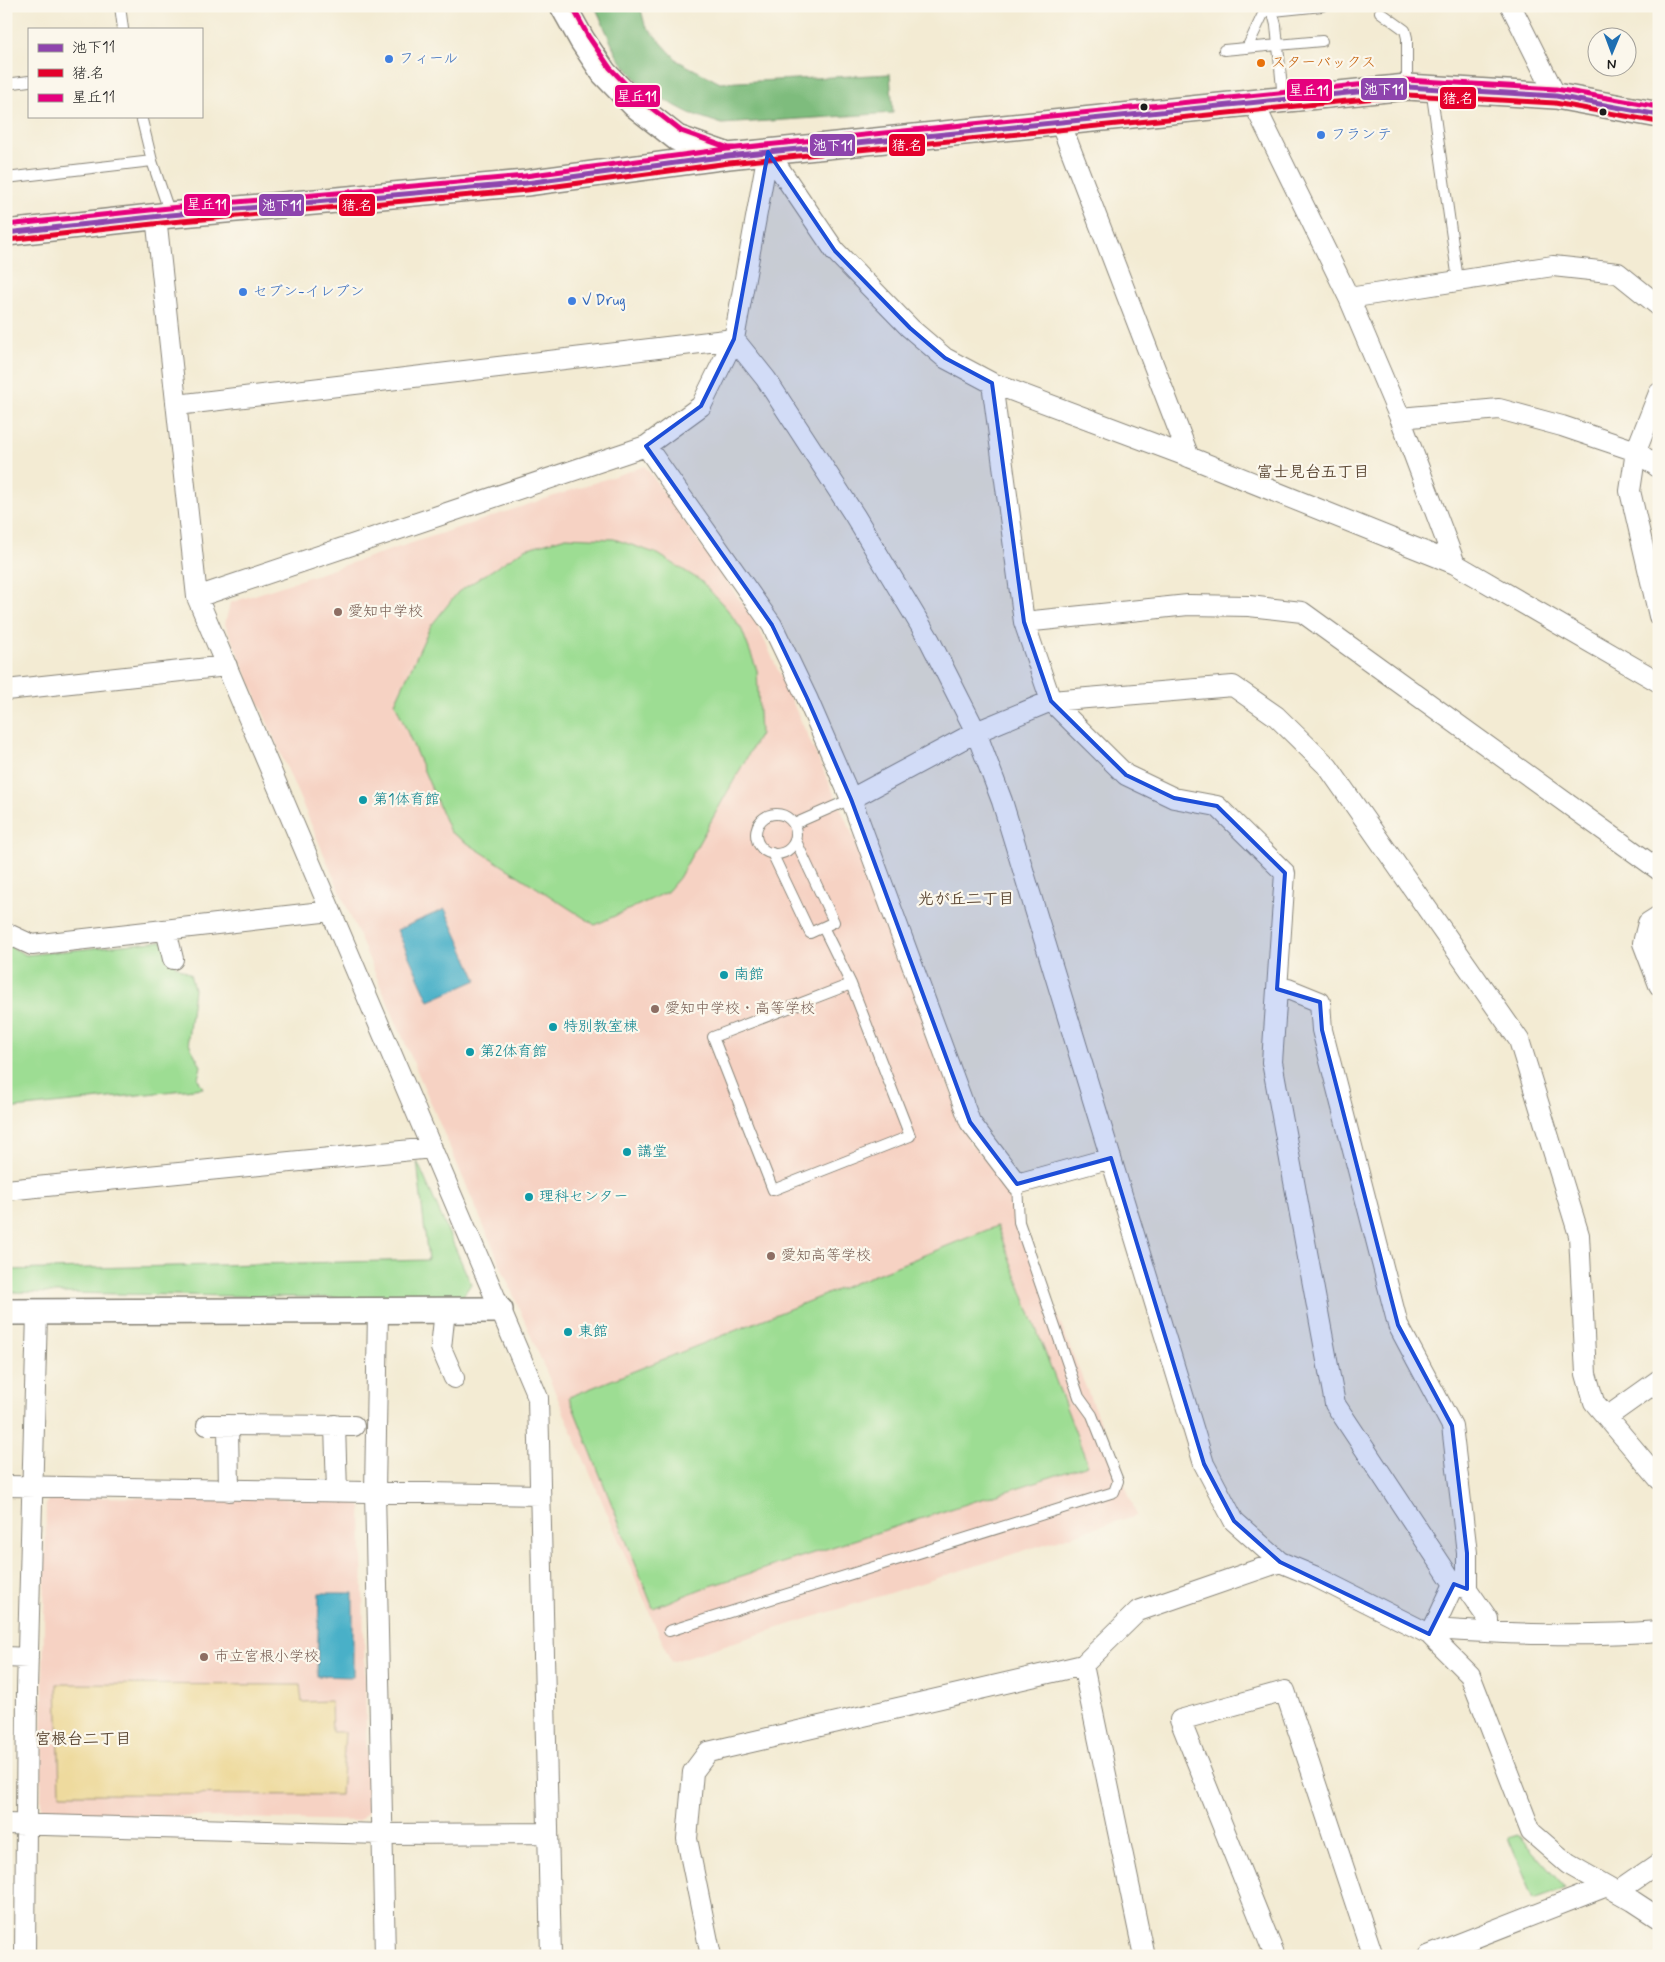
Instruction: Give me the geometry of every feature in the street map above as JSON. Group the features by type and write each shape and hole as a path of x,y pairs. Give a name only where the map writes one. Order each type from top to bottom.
{"street":[{"path":"563,6 582,40 604,73 635,105 677,138 728,156"},
{"path":"1511,6 1556,96"},
{"path":"6,233 163,216 526,183 728,156 1406,87 1556,96 1659,115"},
{"path":"1253,102 1349,298 1400,418 1455,564"},
{"path":"1060,122 1189,457"},
{"path":"197,597 646,446 701,406 734,339 768,152"},
{"path":"768,152 835,251 896,314 945,358 992,383 1189,457 1455,564 1659,682"},
{"path":"163,216 177,405 197,597 538,1398 551,1956"},
{"path":"1349,298 1553,266 1618,274 1659,306"},
{"path":"177,405 734,339"},
{"path":"734,339 766,379 855,516 930,641 976,732 1002,801 1204,1464 1234,1522 1280,1562 1431,1631 1470,1675 1531,1832 1568,1864 1659,1918"},
{"path":"992,383 1024,622 1051,701 1126,776 1174,798 1217,806 1285,872 1272,1062 1335,1404 1460,1587 1488,1619 1488,1632"},
{"path":"1659,393 1636,451 1630,490 1659,616"},
{"path":"1400,418 1499,409 1562,426 1636,451 1659,468"},
{"path":"646,446 772,625 807,698 851,799 970,1122 1017,1184 1111,1158"},
{"path":"1024,622 1188,605 1248,606 1302,612 1659,870"},
{"path":"6,690 227,666"},
{"path":"851,799 976,732 1051,701 1233,686 1276,716 1328,767 1519,1040 1579,1235 1586,1374 1594,1402 1659,1479"},
{"path":"8,937 32,945 331,911"},
{"path":"1659,916 1648,923 1643,943 1659,985"},
{"path":"166,930 172,959"},
{"path":"1277,989 1288,989 1320,1002 1322,1030 1398,1325 1452,1426 1467,1553 1460,1587 1431,1631"},
{"path":"6,1190 432,1148"},
{"path":"378,1310 375,1492 385,1956"},
{"path":"445,1310 441,1348 454,1378"},
{"path":"6,1312 500,1310"},
{"path":"25,1956 28,1658 37,1313"},
{"path":"1607,1417 1659,1380"},
{"path":"207,1425 344,1426 337,1492"},
{"path":"228,1425 229,1491"},
{"path":"6,1486 540,1495"},
{"path":"711,1956 687,1839 693,1772 708,1752 1083,1665 1138,1611 1280,1562"},
{"path":"1431,1631 1538,1635 1659,1631"},
{"path":"6,1657 28,1658"},
{"path":"1083,1665 1144,1956"},
{"path":"1274,1956 1180,1720 1285,1691 1373,1956"},
{"path":"6,1824 382,1834 548,1832"},
{"path":"1428,1956 1612,1889 1659,1862"}],"lane":[{"path":"120,6 124,28"},
{"path":"1247,48 1264,12 1271,9 1322,6"},
{"path":"1271,9 1276,25 1282,99"},
{"path":"1380,12 1405,30 1406,87"},
{"path":"1224,50 1322,41"},
{"path":"6,84 28,81"},
{"path":"1431,88 1458,280"},
{"path":"141,118 163,216"},
{"path":"6,178 152,161"},
{"path":"794,824 851,799"},
{"path":"772,853 786,851 795,840 794,824 781,815 773,814 759,824 756,832 760,846 772,853 810,933 834,922 795,840"},
{"path":"823,928 851,984 910,1136 773,1190 713,1037 851,984"},
{"path":"670,1631 1114,1492 1118,1481 1092,1416 1079,1397 1020,1222 1017,1184"}],"highlighted area":[{"path":"768,152 835,251 910,328 945,358 992,383 1024,622 1051,701 1126,775 1174,798 1217,806 1285,873 1277,989 1320,1002 1322,1030 1398,1325 1452,1426 1467,1553 1467,1589 1454,1584 1429,1634 1280,1562 1234,1521 1204,1464 1111,1158 1017,1184 970,1122 851,799 807,698 772,625 646,446 701,406 734,339"}],"shaded area":[{"name":"愛知中学校・高等学校","path":"645,466 757,624 870,873 971,1145 999,1170 1137,1515 671,1662 225,624 230,603"},
{"name":"市立宮根小学校","path":"54,1497 349,1499 361,1507 368,1811 359,1821 48,1813 41,1807 46,1503"}],"green space":[{"path":"595,6 640,6 645,25 678,61 720,83 890,74 893,113 722,124 689,113 657,96 636,79 617,56"},
{"path":"566,537 614,539 658,554 701,581 727,609 742,630 757,670 760,734 679,878 667,892 595,925 450,832 395,703 430,627 458,592 525,549"},
{"path":"162,941 175,965 190,974 194,989 188,1039 201,1066 198,1079 203,1088 6,1109 6,944 26,955"},
{"path":"417,1161 471,1284 460,1300 6,1292 6,1270 428,1260"},
{"path":"997,1226 1088,1465 701,1589 653,1608 569,1397"},
{"path":"1518,1835 1565,1888 1534,1899 1508,1838"}],"sand":[{"path":"57,1684 300,1685 302,1702 331,1701 332,1732 345,1732 341,1795 60,1794"}],"water":[{"path":"445,909 477,980 429,1001 397,930"},
{"path":"319,1593 353,1593 353,1677 317,1676"}],"transit line":[{"name":"星丘11","path":"572,6 588,36 610,68 640,99 681,131 729,148 734,148"},
{"name":"星丘11","path":"6,225 169,208 525,176 727,149 1406,80 1556,89 1659,107"},
{"name":"池下11","path":"6,233 170,215 526,183 728,156 1407,87 1556,96 1659,115"},
{"name":"猪.名","path":"7,240 171,222 527,190 729,163 1407,95 1555,103 1658,122"}],"place":[{"name":"フィール","path":"389,59"},
{"name":"スターバックス","path":"1261,63"},
{"name":"フランテ","path":"1321,135"},
{"name":"セブン-イレブン","path":"243,292"},
{"name":"V Drug","path":"572,301"},
{"name":"愛知中学校","path":"338,612"},
{"name":"第1体育館","path":"363,800"},
{"name":"南館","path":"724,975"},
{"name":"愛知中学校・高等学校","path":"655,1009"},
{"name":"特別教室棟","path":"553,1027"},
{"name":"第2体育館","path":"470,1052"},
{"name":"講堂","path":"627,1152"},
{"name":"理科センター","path":"529,1197"},
{"name":"愛知高等学校","path":"771,1256"},
{"name":"東館","path":"568,1332"},
{"name":"市立宮根小学校","path":"204,1657"}],"district":[{"name":"富士見台五丁目","path":"1313,472"},
{"name":"光が丘二丁目","path":"966,899"},
{"name":"宮根台二丁目","path":"83,1739"}]}
